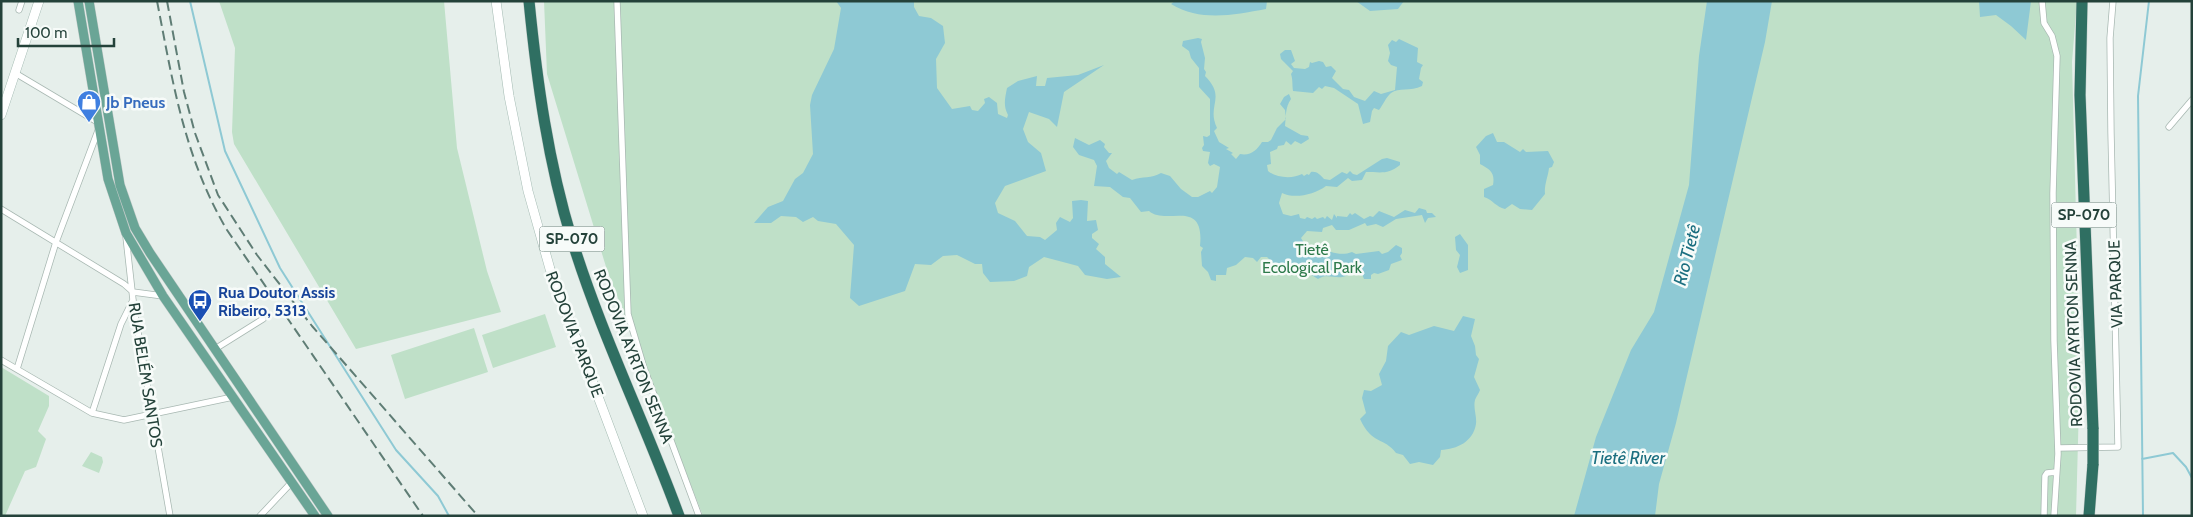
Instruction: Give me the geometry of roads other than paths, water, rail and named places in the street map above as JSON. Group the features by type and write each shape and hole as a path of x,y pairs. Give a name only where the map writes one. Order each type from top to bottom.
{"highway":[{"name":"RODOVIA AYRTON SENNA","path":"529,1 536,76 545,128 556,182 572,240 595,306 660,464 679,516"},
{"name":"RODOVIA AYRTON SENNA","path":"2082,1 2080,95 2093,429 2093,464 2089,516"}],"main road":[{"path":"78,1 108,179 126,233 163,296 315,516"},
{"path":"89,1 120,185 127,210 150,253 328,516"}],"street":[{"path":"19,10 22,1"},
{"path":"1,115 39,1"},
{"name":"RODOVIA PARQUE","path":"496,1 502,54 528,191 550,269 643,516"},
{"path":"617,1 628,314 644,368 699,516"},
{"path":"2042,1 2044,22 2052,36 2057,56 2053,193 2058,448 2054,516"},
{"name":"VIA PARQUE","path":"2058,448 2118,447 2111,133 2110,38 2113,1"},
{"path":"15,73 99,124 56,242 17,370"},
{"path":"2169,127 2192,100"},
{"path":"1,209 134,292 163,296"},
{"name":"RUA BELÉM SANTOS","path":"126,233 134,292 133,300 170,516"},
{"path":"92,413 121,324 133,300"},
{"path":"215,349 262,319"},
{"path":"1,360 92,413 124,420 152,416 233,397"},
{"path":"2044,516 2045,476 2047,473 2056,472"},
{"path":"260,516 292,483"}],"water":[{"path":"836,1 914,1 914,7 919,16 931,18 943,26 945,43 936,59 937,88 952,109 970,106 972,110 978,111 985,103 984,99 989,97 997,103 998,114 1007,118 1005,102 1007,88 1018,81 1037,76 1036,86 1045,86 1047,78 1078,75 1104,65 1064,92 1057,127 1049,119 1029,112 1023,129 1028,142 1041,153 1046,171 1005,186 995,203 998,213 1015,221 1027,236 1040,237 1045,240 1057,230 1056,223 1060,217 1070,222 1073,218 1072,201 1088,201 1087,221 1096,220 1098,230 1092,234 1092,238 1099,244 1096,249 1105,257 1105,264 1121,277 1107,279 1085,275 1078,266 1044,257 1029,267 1027,276 1014,281 990,282 983,273 982,264 975,264 957,255 943,256 931,265 915,264 905,291 859,306 850,298 854,245 836,224 818,221 813,217 803,222 796,217 781,216 771,223 754,223 768,207 783,201 795,179 803,173 813,154 810,105 812,95 834,49 841,8"},
{"path":"1175,1 1267,1 1266,9 1217,16 1182,10 1171,4"},
{"path":"1356,1 1404,1 1398,9 1370,11"},
{"name":"Tietê River","path":"1707,1 1772,1 1765,42 1676,423 1659,484 1655,516 1574,516 1596,437 1631,350 1654,312 1689,185 1699,56"},
{"path":"1979,1 2031,1 2026,40 1996,15 1980,17"},
{"path":"1202,39 1205,76 1215,90 1214,120 1217,128 1214,131 1219,142 1229,148 1226,149 1233,153 1231,154 1236,159 1240,154 1253,152 1262,142 1271,140 1277,128 1286,119 1285,126 1301,135 1308,136 1309,139 1301,144 1295,141 1291,145 1286,141 1284,145 1278,146 1277,149 1270,152 1271,164 1267,165 1268,171 1275,175 1289,177 1302,174 1304,176 1313,172 1324,179 1330,180 1342,172 1347,174 1350,171 1357,175 1382,159 1387,158 1400,162 1400,165 1392,170 1366,172 1362,180 1352,181 1348,178 1337,187 1326,186 1316,192 1298,196 1282,193 1279,203 1283,214 1291,216 1299,214 1300,218 1305,219 1307,217 1312,219 1315,217 1317,219 1323,217 1325,219 1327,216 1332,220 1334,214 1337,218 1337,216 1347,217 1350,213 1352,215 1355,213 1364,219 1370,216 1373,217 1379,211 1394,217 1405,210 1415,213 1419,208 1426,210 1427,213 1432,213 1436,217 1428,218 1425,223 1422,215 1396,219 1383,227 1376,224 1367,226 1365,223 1349,230 1336,230 1332,225 1323,228 1322,232 1307,231 1301,238 1309,251 1314,245 1317,250 1321,247 1340,254 1379,251 1382,254 1388,252 1396,245 1402,248 1400,256 1402,260 1391,264 1389,270 1378,274 1374,273 1371,275 1371,279 1364,279 1362,274 1353,270 1344,277 1327,276 1318,279 1310,274 1305,274 1294,263 1285,268 1275,265 1267,257 1261,257 1257,262 1253,258 1245,257 1236,265 1227,268 1226,275 1216,275 1216,281 1211,280 1208,272 1202,266 1201,252 1203,248 1200,246 1200,231 1197,222 1191,217 1156,215 1149,211 1141,212 1130,198 1123,197 1110,187 1094,186 1097,166 1094,160 1079,155 1073,147 1075,138 1089,145 1100,140 1105,144 1104,147 1109,153 1112,153 1106,161 1109,168 1117,174 1119,172 1132,180 1161,173 1170,176 1181,189 1192,197 1198,197 1210,191 1212,193 1217,187 1220,167 1214,164 1210,166 1208,163 1210,152 1203,151 1202,148 1204,145 1203,136 1207,137 1210,135 1210,99 1199,87 1199,68 1191,58 1189,51 1182,46 1183,41"},
{"path":"1399,39 1418,48 1417,62 1423,65 1419,79 1423,82 1422,86 1394,91 1379,110 1374,108 1370,122 1363,124 1358,104 1334,88 1325,86 1322,89 1319,87 1313,93 1293,91 1291,74 1293,71 1281,59 1280,54 1285,50 1291,50 1295,61 1291,64 1294,68 1305,69 1309,67 1310,62 1319,61 1323,62 1326,67 1331,66 1336,71 1332,78 1343,89 1349,90 1354,97 1365,101 1374,91 1381,94 1395,90 1397,67 1391,65 1388,61 1390,53 1388,45 1392,40 1396,42"},
{"path":"1289,94 1291,99 1286,117 1285,110 1280,104 1284,97"},
{"path":"1493,133 1497,142 1504,142 1520,152 1523,149 1526,152 1548,151 1554,162 1552,167 1549,168 1545,194 1532,210 1520,209 1512,204 1505,209 1484,197 1484,189 1493,185 1493,175 1480,164 1480,155 1476,147 1486,136"},
{"path":"1460,234 1468,245 1468,270 1460,273 1457,267 1460,255 1456,250 1455,237"},
{"path":"1463,316 1475,319 1471,336 1476,355 1479,359 1474,377 1480,390 1475,399 1476,424 1472,436 1458,446 1441,450 1440,457 1433,465 1419,462 1410,464 1403,455 1396,453 1369,433 1364,427 1360,419 1366,413 1362,398 1364,390 1371,391 1382,385 1379,374 1386,361 1388,346 1401,332 1409,335 1434,326 1454,331"}],"waterway":[{"path":"190,1 225,151 280,268 396,450 438,496 449,516"},
{"path":"2143,516 2138,96 2149,1"},
{"path":"2142,459 2173,453 2186,467 2192,478"}],"railway":[{"path":"157,1 182,119 190,147 212,203 227,230 423,516"},
{"path":"167,1 184,92 195,133 218,195 257,255 312,326 478,516"}],"place":[{"name":"Jb Pneus","path":"89,123"},
{"name":"Rua Doutor Assis Ribeiro, 5313","path":"200,322"}],"park label":[{"name":"Tietê Ecological Park","path":"1312,258"}],"water label":[{"name":"Rio Tietê","path":"1687,255"}]}
